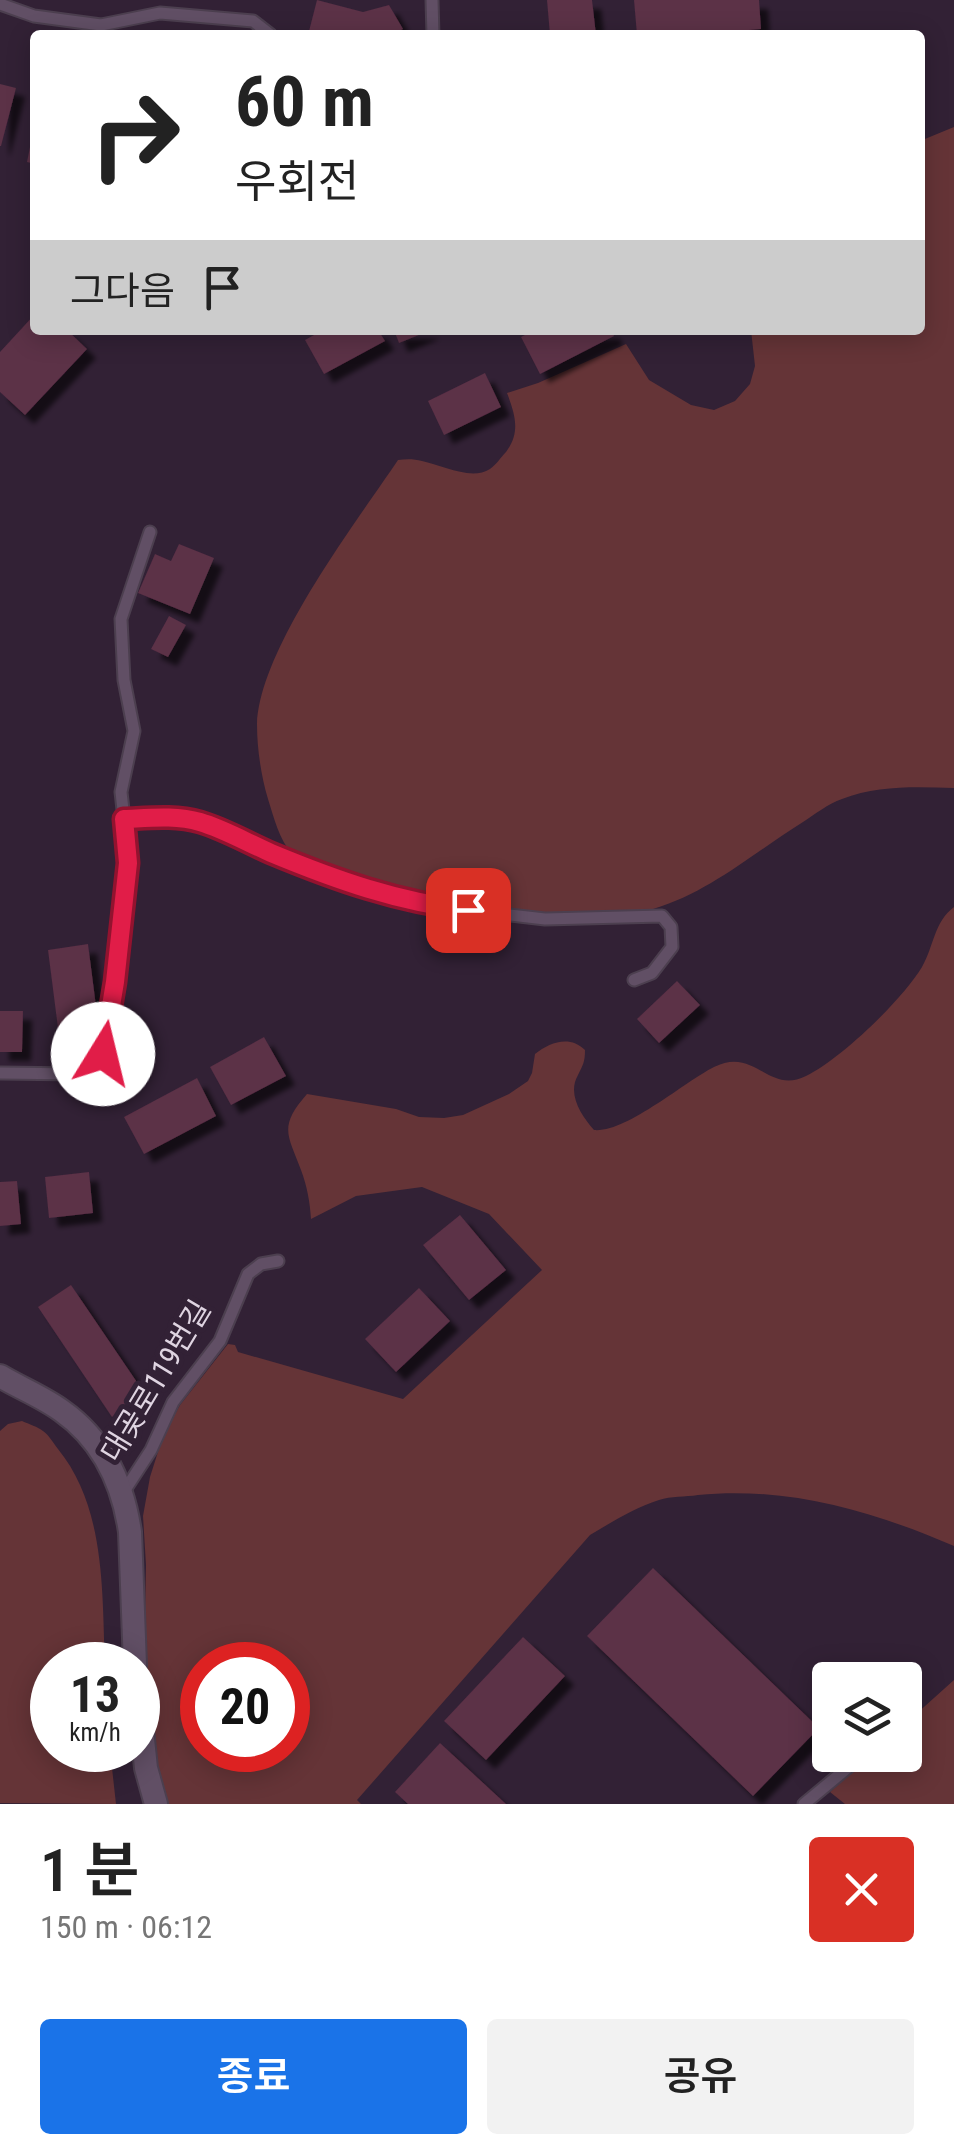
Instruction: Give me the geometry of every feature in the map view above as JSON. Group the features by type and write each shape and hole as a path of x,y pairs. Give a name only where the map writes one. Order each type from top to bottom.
{"street":[{"name":"대곶로119번길","path":"0,1376 52,1404 83,1428 118,1480 130,1532 135,1642"},
{"path":"147,1772 156,1804"}],"lane":[{"path":"432,0 432,30"},
{"path":"0,4 34,16 101,25 160,13 254,21 265,30"},
{"path":"0,1073 78,1074 98,1066 103,1054 128,863 121,792 134,732 124,680 121,619 150,532"},
{"path":"124,819 167,817 200,822 368,891 430,906 545,919 662,916 671,927 672,946 652,973 634,980"},
{"name":"대곶로119번길","path":"123,1494 151,1450 173,1402 220,1341 248,1274 262,1264 278,1261"},
{"path":"804,1804 843,1772"}],"shaded area":[{"path":"954,127 954,788 883,789 842,799 693,893 653,909 604,917 433,901 368,884 295,856 277,828 261,771 257,724 262,693 274,660 312,587 398,460 419,460 465,473 490,469 514,437 514,416 507,393 626,344 649,380 691,405 714,410 735,401 750,384 755,366 752,335 925,335 925,139"},
{"path":"954,907 954,1546 861,1512 796,1498 731,1493 659,1500 590,1535 357,1800 361,1804 166,1804 158,1772 160,1642 144,1642 143,1516 163,1436 180,1405 228,1344 235,1345 238,1352 403,1399 542,1270 489,1214 422,1187 356,1196 311,1219 307,1188 288,1131 292,1115 307,1094 396,1109 419,1117 463,1115 528,1081 535,1054 547,1046 567,1042 585,1050 574,1090 580,1111 594,1130 622,1124 728,1062 740,1062 781,1080 793,1080 820,1068 886,1012 922,967 938,927"},
{"path":"22,1421 39,1428 74,1472 93,1524 101,1581 104,1642 30,1642 30,1772 112,1772 116,1804 0,1803 0,1431 8,1424"},
{"path":"954,1680 954,1804 845,1804 830,1792 852,1772 922,1772 922,1709"}],"building":[{"path":"317,0 363,12 389,5 403,29 401,30 309,30"},
{"path":"547,0 592,0 595,30 550,30"},
{"path":"634,0 759,0 761,29 637,30"},
{"path":"0,84 16,88 1,146 0,146"},
{"path":"30,319 30,335 72,335 87,349 25,415 0,392 0,352"},
{"path":"314,335 381,335 385,341 324,374 305,340"},
{"path":"396,335 419,335 399,343"},
{"path":"525,335 614,336 540,374 521,337"},
{"path":"485,373 501,407 444,435 428,401"},
{"path":"179,544 214,558 190,614 138,593 155,554 171,561"},
{"path":"169,616 186,625 168,657 151,649"},
{"path":"88,944 98,1022 58,1028 48,950"},
{"path":"677,981 700,1005 659,1043 637,1019"},
{"path":"0,1011 23,1011 22,1052 0,1052"},
{"path":"264,1037 286,1076 231,1105 210,1067"},
{"path":"197,1078 216,1116 144,1154 124,1117"},
{"path":"89,1172 93,1213 49,1218 45,1177"},
{"path":"17,1181 21,1224 0,1226 0,1182"},
{"path":"460,1215 506,1270 469,1300 423,1245"},
{"path":"71,1285 145,1394 112,1417 38,1307"},
{"path":"419,1288 450,1321 396,1372 365,1339"},
{"path":"653,1568 812,1721 812,1735 753,1796 587,1636"},
{"path":"523,1637 565,1676 486,1760 444,1721"},
{"path":"440,1743 506,1804 408,1804 395,1792"}],"route":[{"path":"103,1054 128,863 124,819 167,817 200,822 368,891 430,906 468,910"}]}
